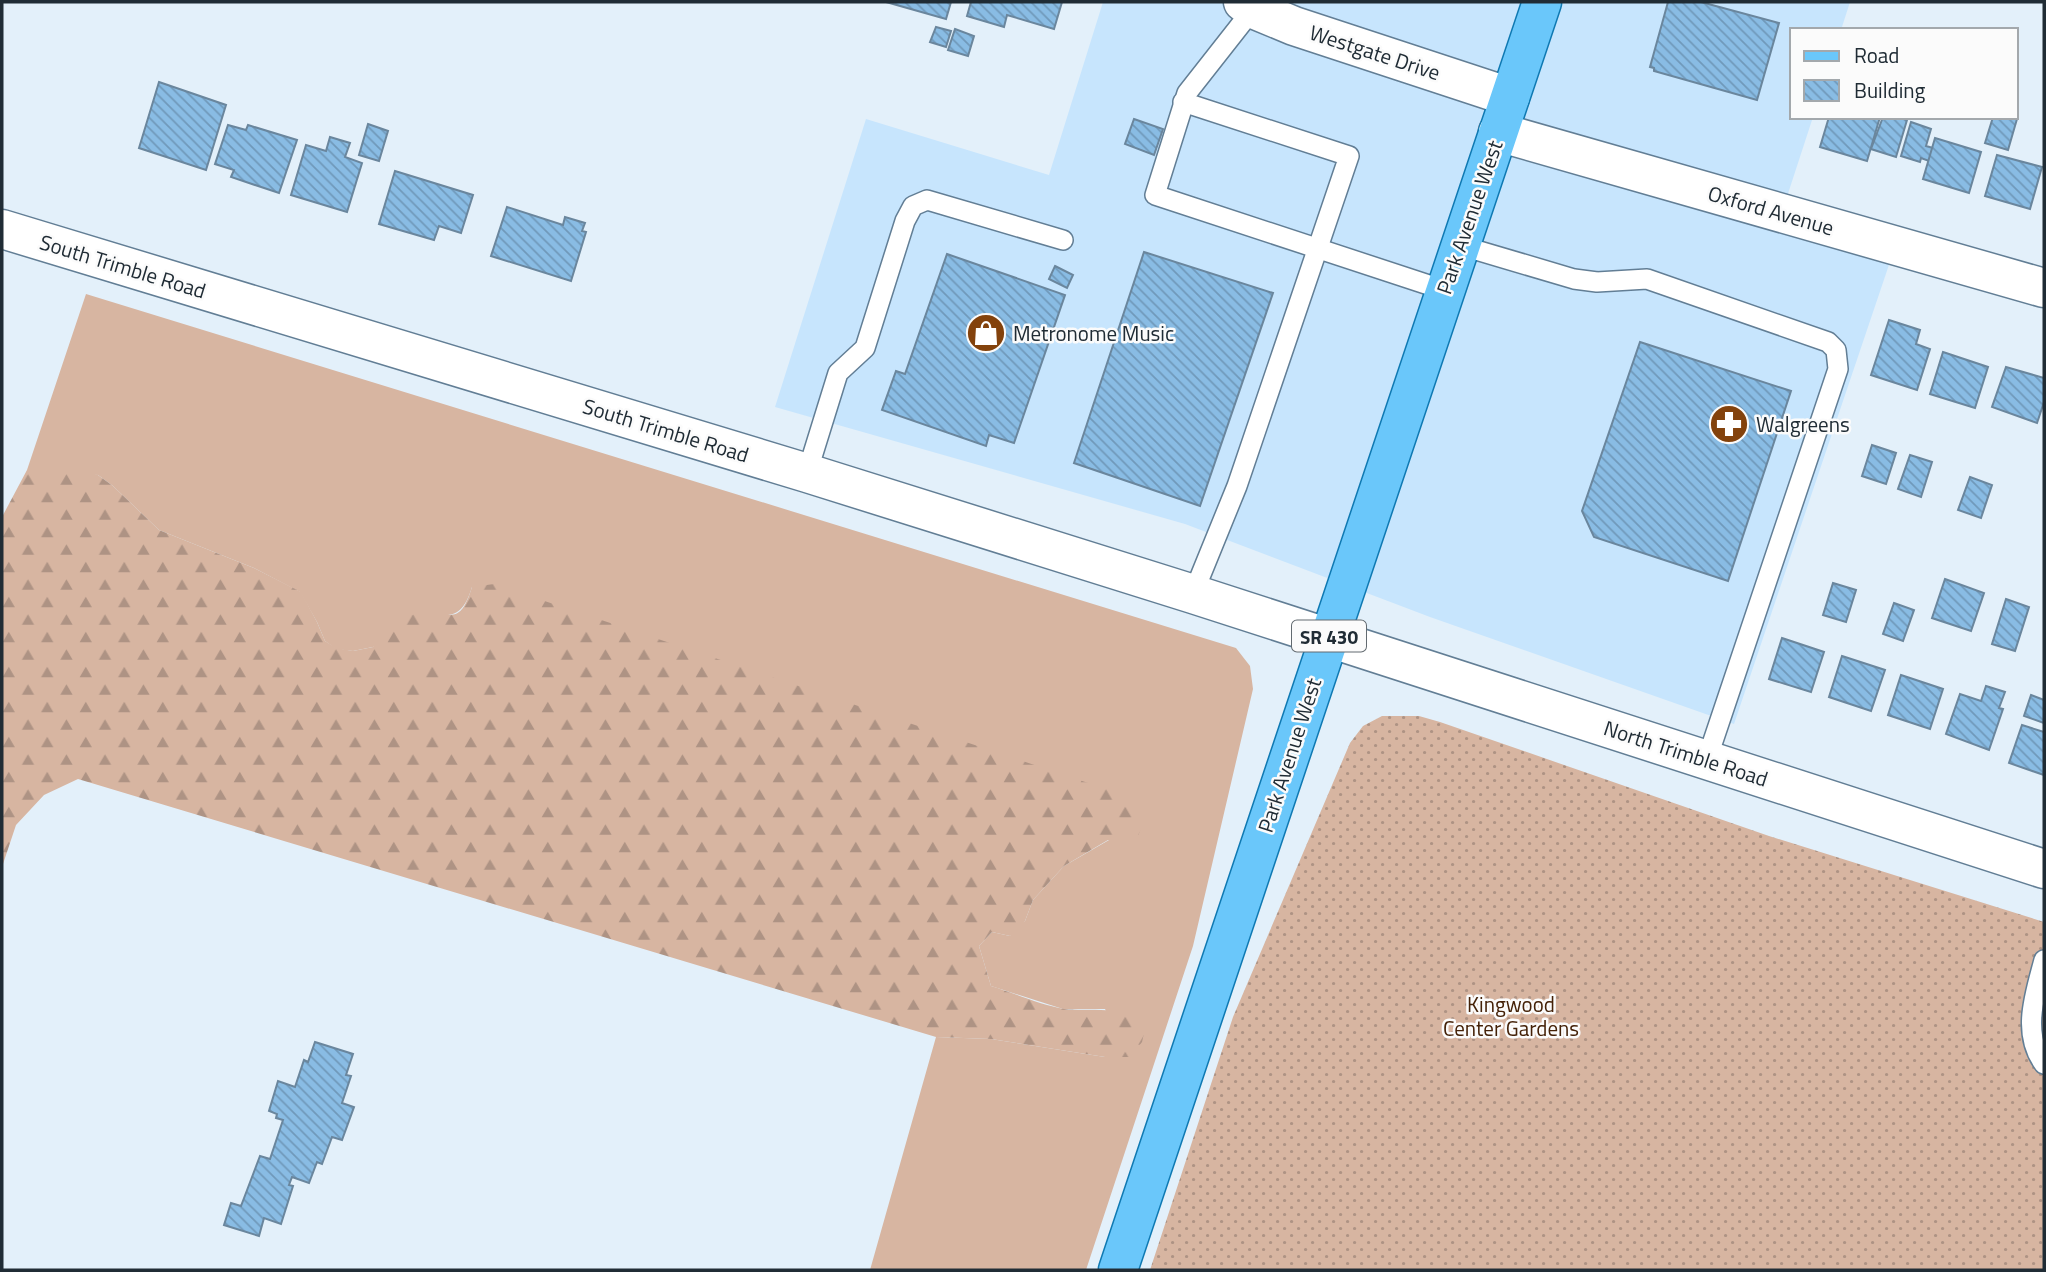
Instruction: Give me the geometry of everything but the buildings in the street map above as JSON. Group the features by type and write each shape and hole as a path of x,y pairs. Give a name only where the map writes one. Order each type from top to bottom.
{"main road":[{"name":"Park Avenue West","path":"1118,1270 1542,2"},
{"name":"Westgate Drive","path":"1248,5 1294,26 1510,97"},
{"name":"Oxford Avenue","path":"1498,132 2044,288"},
{"name":"South Trimble Road","path":"2,229 807,473 1328,638"},
{"name":"North Trimble Road","path":"1328,638 2044,869"}],"lane":[{"path":"1248,5 1187,93 1154,193 1156,197 1444,290"},
{"path":"1183,102 1349,156 1237,486 1193,594"},
{"path":"807,473 838,373 865,348 905,221 913,206 927,200 1063,240"},
{"path":"1459,245 1574,279 1597,282 1647,279 1828,342 1836,351 1838,369 1707,760"},
{"path":"2044,960 2031,1014 2032,1038 2044,1064"}],"shaded area":[{"path":"1103,2 1850,2 1842,28 1790,28 1790,119 1812,119 1782,212 1896,244 1734,724 1430,617 1185,524 775,407 866,119 1049,175"}],"green space":[{"path":"86,294 1236,648 1250,666 1253,689 1193,946 1086,1270 870,1270 936,1037 991,1039 1105,1057 1130,1057 1105,1009 1063,1009 991,986 979,946 992,932 1010,936 1025,921 1033,900 1064,866 1109,840 472,587 464,605 454,614 421,613 373,647 353,651 336,649 325,641 300,592 254,568 159,530 98,475 27,470"},
{"path":"75,468 98,475 113,486 159,530 254,568 301,592 325,641 336,648 353,651 373,647 387,623 412,615 458,613 472,587 494,584 1127,796 1145,817 1137,839 1108,840 1064,866 1033,900 1018,933 1010,936 992,932 979,946 991,986 1064,1009 1108,1010 1128,1015 1145,1029 1142,1042 1130,1057 1105,1057 991,1039 936,1037 78,779 44,795 16,825 2,867 2,517 27,470"},
{"name":"Kingwood Center Gardens","path":"1382,716 1419,716 1440,722 1769,836 2044,922 2044,1270 1150,1270 1233,1017 1350,743 1363,726"}],"place":[{"name":"Metronome Music","path":"986,333"},
{"name":"Walgreens","path":"1729,424"}]}
